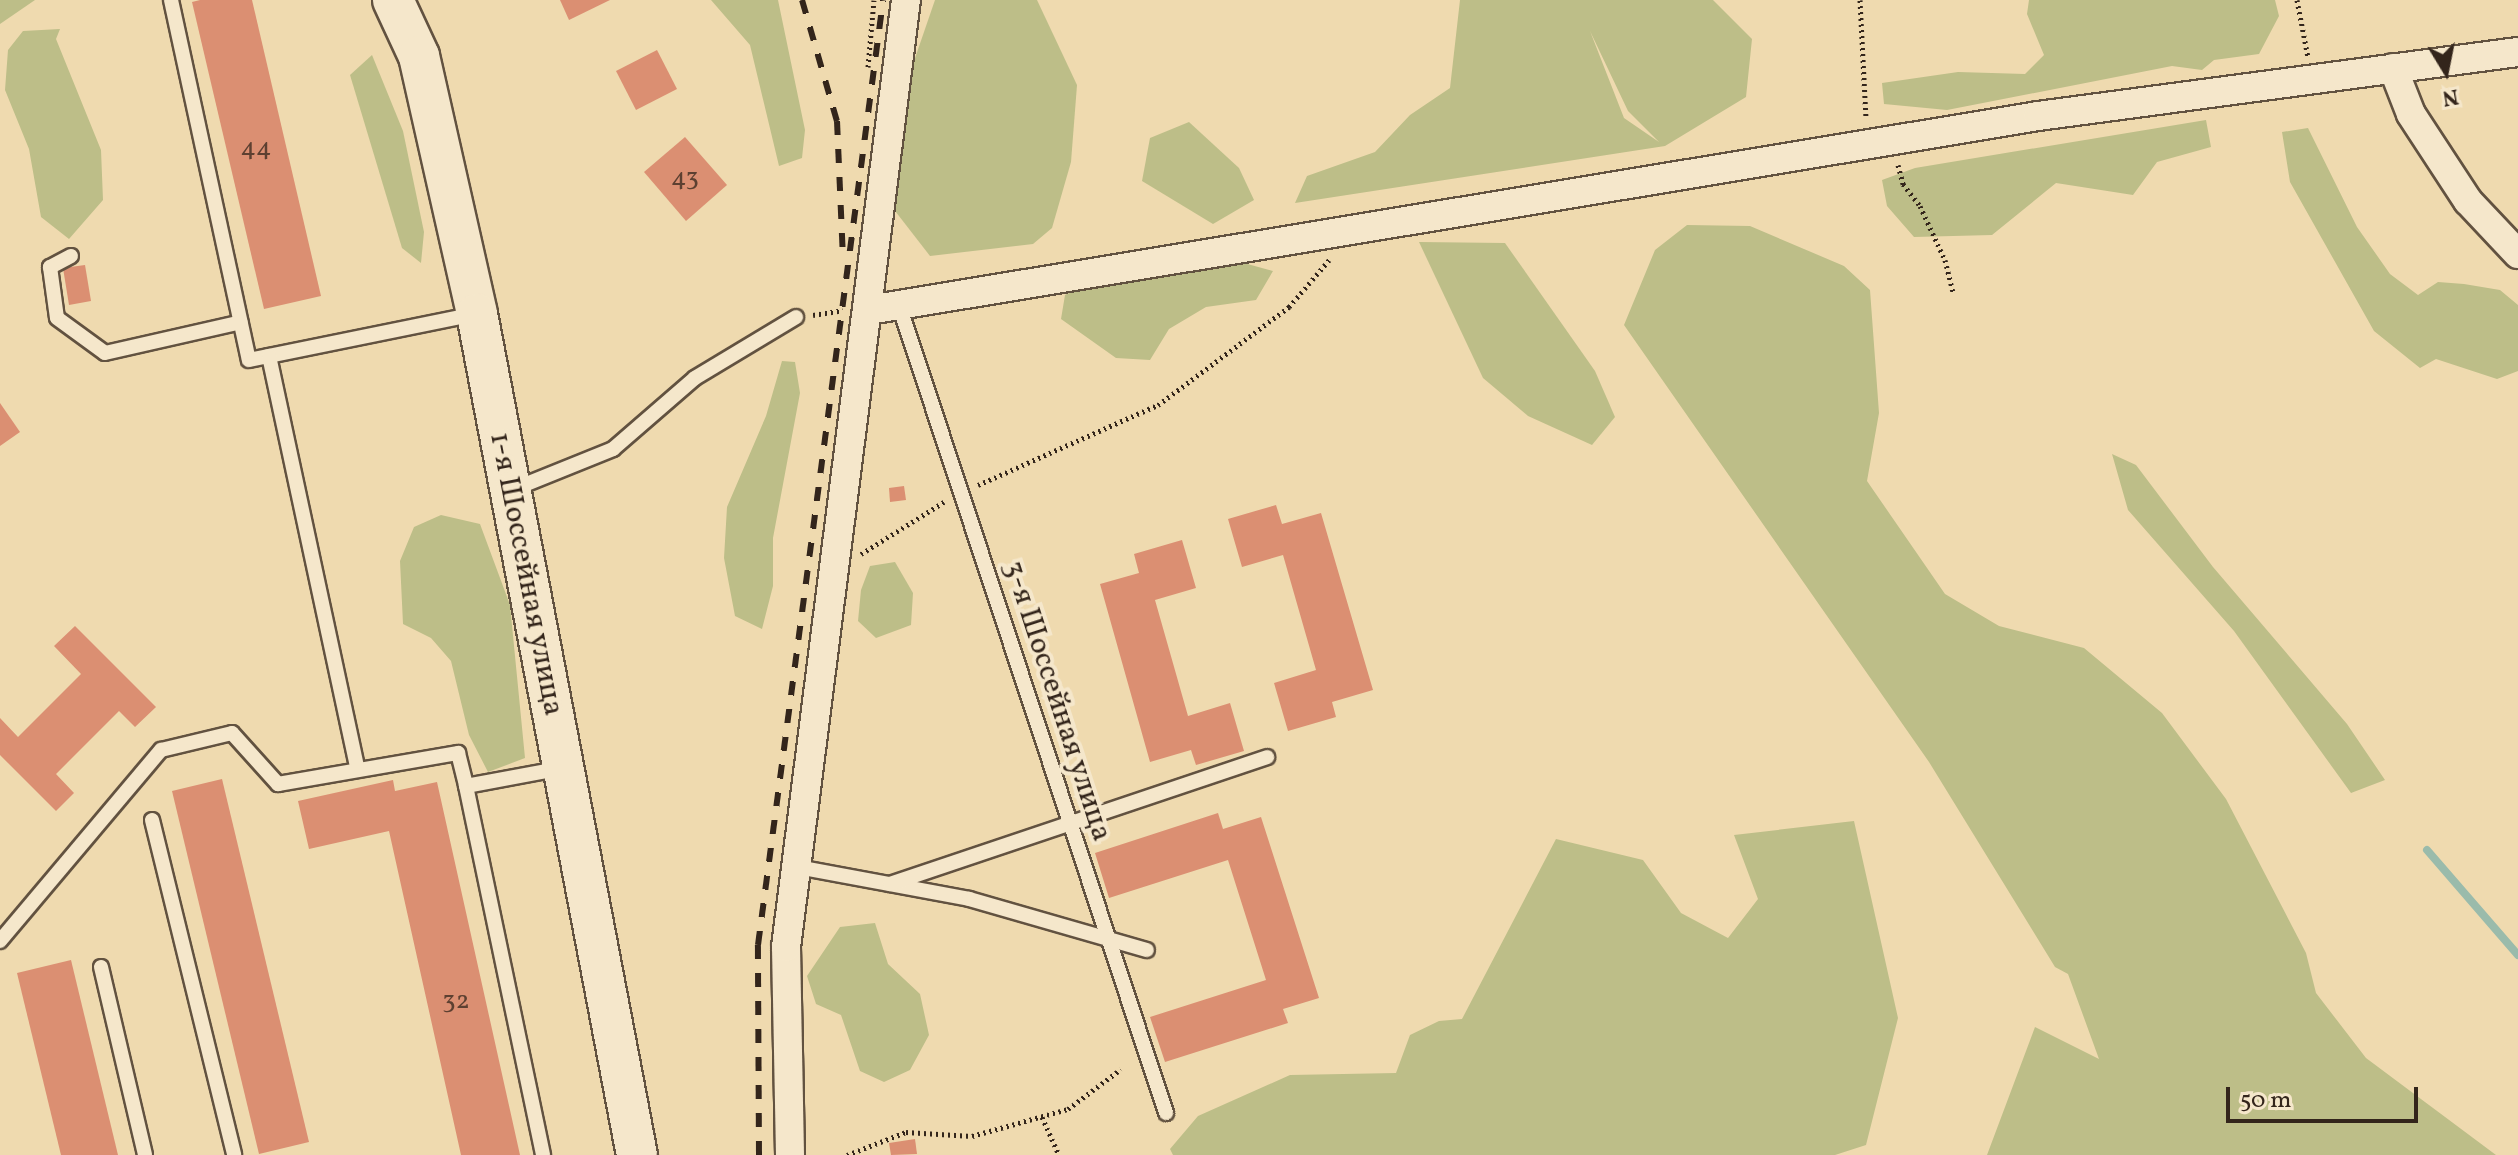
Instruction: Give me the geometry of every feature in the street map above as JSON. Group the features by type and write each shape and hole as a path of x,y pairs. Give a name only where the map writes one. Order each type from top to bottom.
{"street":[{"name":"1-я Шоссейная улица","path":"393,0 419,56 477,314 637,1155"},
{"path":"790,1155 786,947 906,0"},
{"path":"869,310 1879,143 2518,52"},
{"path":"2393,68 2411,114 2460,189 2518,254"}],"lane":[{"path":"171,0 249,360 477,314"},
{"path":"71,256 50,267 57,318 105,353 241,322"},
{"name":"3-я Шоссейная улица","path":"899,305 1166,1113"},
{"path":"510,490 613,449 695,378 796,317"},
{"path":"269,356 358,770"},
{"path":"0,941 161,750 232,733 278,784 458,753 543,1155"},
{"path":"890,884 1267,757"},
{"path":"466,786 563,768"},
{"path":"152,820 234,1155"},
{"path":"797,867 969,899 1147,950"},
{"path":"101,967 145,1155"}],"path":[{"path":"1860,0 1879,143 1920,206 1945,260 1953,292"},
{"path":"2297,0 2311,80"},
{"path":"835,573 961,494 1158,405 1289,307 1336,252"},
{"path":"796,317 869,310"},
{"path":"847,1155 906,1132 972,1136 1068,1109 1121,1069"},
{"path":"1042,1117 1059,1155"}],"green space":[{"path":"0,0 35,0 0,24"},
{"path":"711,0 778,0 805,130 802,158 779,166 750,45"},
{"path":"935,0 1037,0 1077,85 1071,162 1052,228 1033,244 930,256 892,207 914,61"},
{"path":"1460,0 1713,0 1752,39 1746,97 1665,146 1295,203 1307,176 1375,152 1410,115 1450,88","holes":["1590,31 1628,111 1659,142 1624,118"]},
{"path":"2029,0 2275,0 2279,16 2259,54 2214,60 2202,70 2172,66 1947,110 1884,104 1882,83 1958,72 2025,74 2044,55 2027,14"},
{"path":"60,29 56,39 101,150 103,200 69,239 41,217 29,149 5,90 8,50 23,31"},
{"path":"372,55 403,131 424,232 421,263 402,248 350,75"},
{"path":"2206,120 2211,147 2157,162 2133,195 2056,183 1992,235 1914,237 1887,206 1882,180 1915,168"},
{"path":"1189,122 1239,168 1254,200 1213,224 1142,181 1150,138"},
{"path":"2308,128 2357,227 2390,274 2418,295 2438,282 2464,284 2500,290 2518,305 2518,371 2497,379 2436,359 2420,368 2374,331 2290,182 2282,132"},
{"path":"1687,225 1750,226 1844,266 1870,290 1879,413 1867,481 1945,594 1999,626 2084,648 2162,713 2226,799 2306,953 2316,993 2366,1058 2496,1155 1987,1155 2035,1027 2099,1059 2068,974 2055,967 1929,762 1624,325 1655,250"},
{"path":"1419,242 1505,243 1595,371 1615,417 1592,445 1528,416 1483,378"},
{"path":"1240,262 1273,271 1256,300 1206,307 1169,329 1150,360 1116,358 1061,319 1065,295 1093,281"},
{"path":"782,361 795,362 800,393 773,538 773,586 762,629 735,616 724,558 727,507 766,416"},
{"path":"2112,454 2136,465 2213,567 2347,724 2385,780 2351,793 2234,631 2128,510"},
{"path":"441,515 480,524 510,605 525,758 488,772 469,735 451,661 431,638 403,624 400,561 414,527"},
{"path":"895,562 913,593 911,625 876,638 858,621 861,590 870,566"},
{"path":"1854,821 1898,1018 1866,1145 1835,1155 1173,1155 1170,1149 1198,1116 1290,1075 1396,1073 1410,1035 1439,1021 1462,1019 1556,839 1643,860 1681,913 1728,938 1758,899 1734,835"},
{"path":"875,923 888,964 920,994 929,1035 910,1070 884,1082 860,1071 841,1015 816,1004 807,976 840,927"}],"building":[{"path":"252,0 321,296 264,309 192,2"},
{"path":"560,0 610,0 569,20"},
{"path":"657,50 677,89 636,110 616,71"},
{"path":"685,137 727,185 686,221 644,172"},
{"path":"85,265 91,301 69,305 63,268"},
{"path":"0,403 20,432 0,446"},
{"path":"904,486 906,500 890,502 889,488"},
{"path":"1276,505 1282,524 1321,513 1373,690 1332,702 1336,717 1288,731 1274,683 1316,670 1283,555 1242,567 1228,519"},
{"path":"1182,540 1196,588 1155,600 1188,716 1230,703 1244,751 1196,765 1191,750 1150,762 1100,584 1139,573 1134,554"},
{"path":"75,626 156,707 135,727 119,711 56,774 74,793 56,811 0,755 0,718 18,737 81,674 54,646"},
{"path":"222,779 309,1142 259,1154 172,791"},
{"path":"393,780 395,791 437,782 520,1155 461,1155 389,831 309,849 298,801"},
{"path":"1218,813 1223,829 1261,817 1319,998 1283,1009 1288,1023 1165,1062 1150,1017 1266,980 1228,860 1109,898 1095,853"},
{"path":"71,960 118,1155 61,1155 17,973"},
{"path":"915,1139 917,1154 891,1155 889,1143"}],"waterway":[{"path":"2427,850 2518,955"}],"railway":[{"path":"802,0 837,121 843,258"},
{"path":"759,1155 758,945 883,0"}]}
